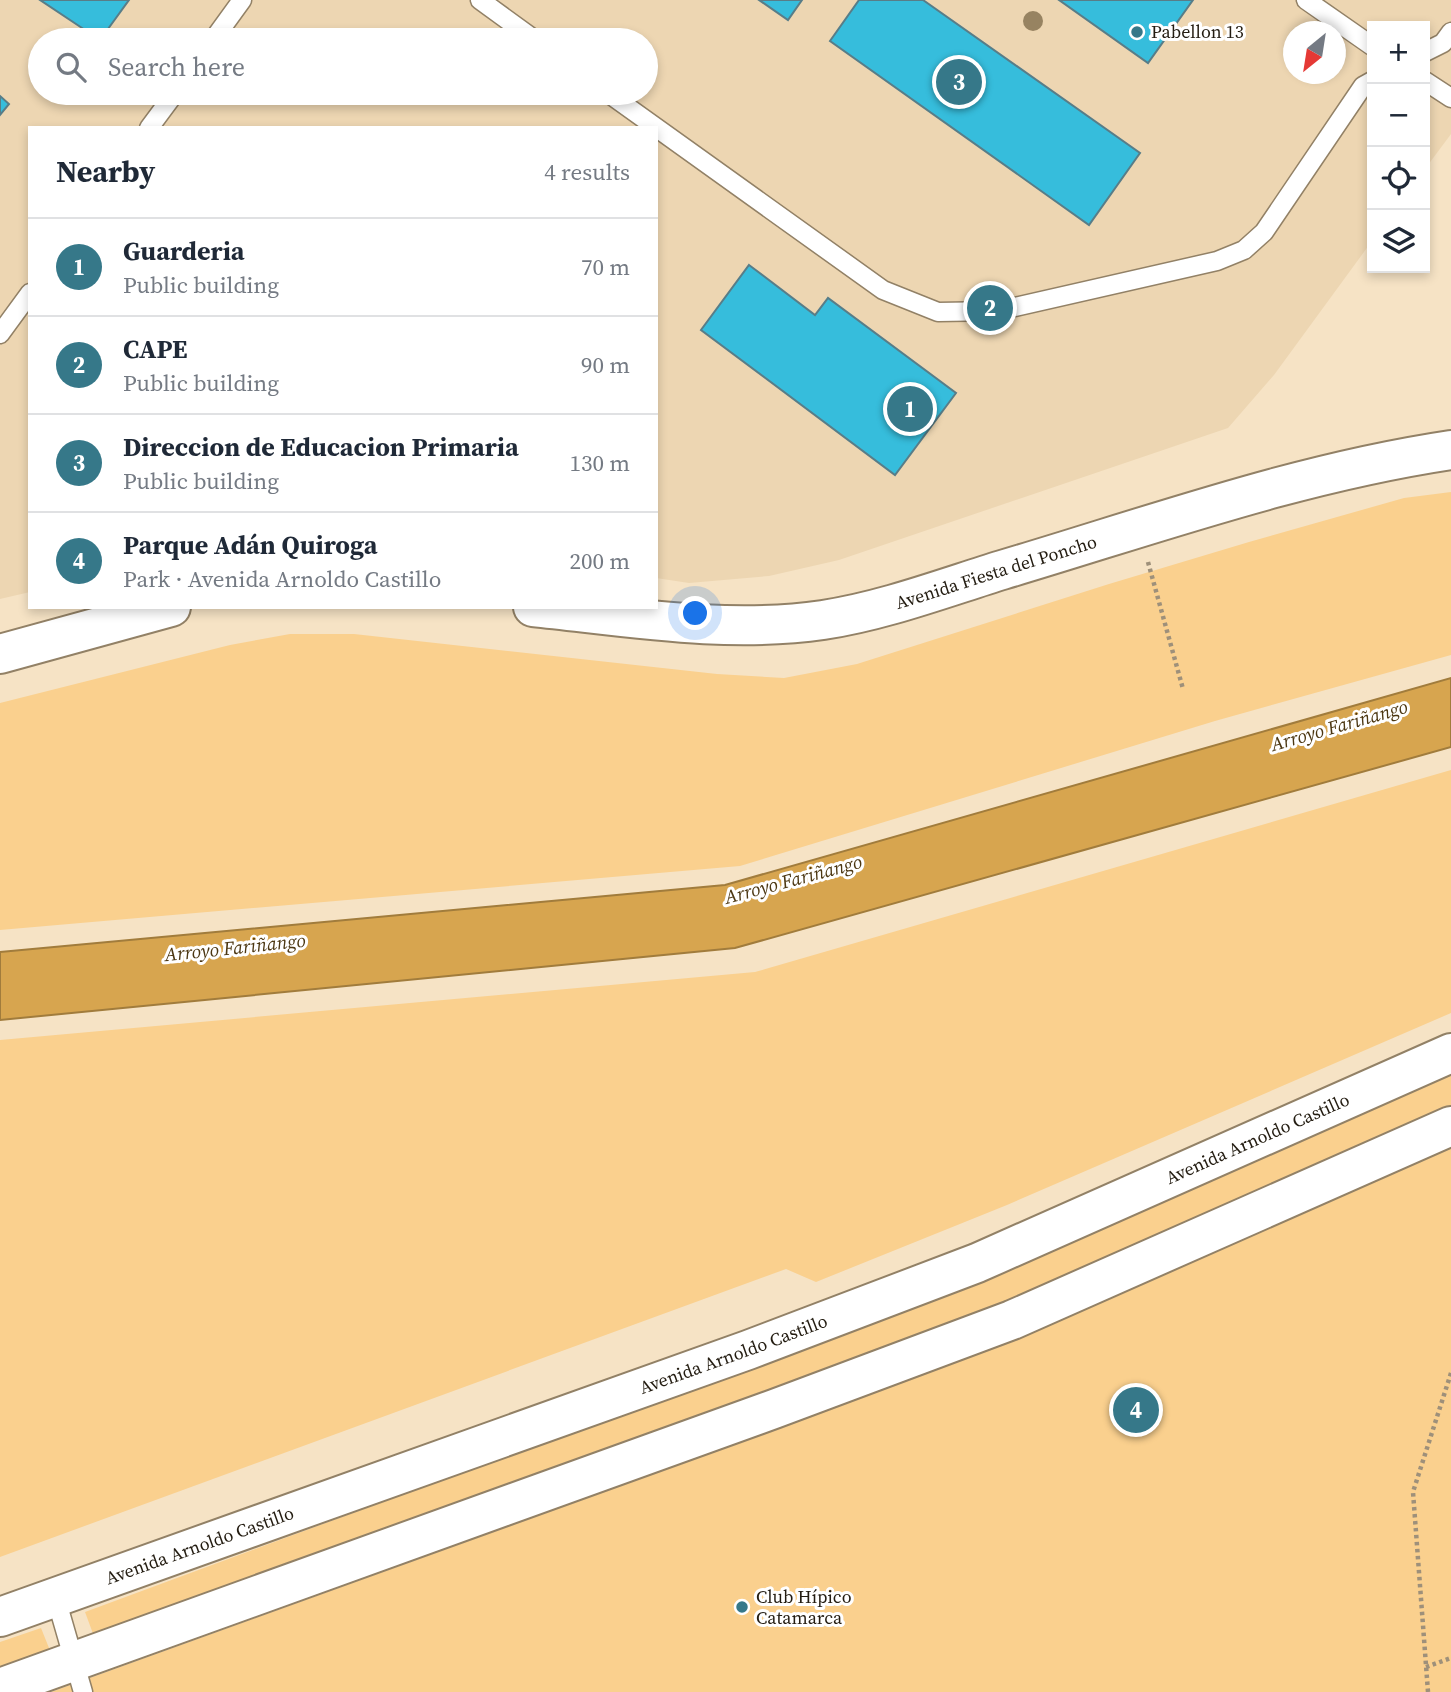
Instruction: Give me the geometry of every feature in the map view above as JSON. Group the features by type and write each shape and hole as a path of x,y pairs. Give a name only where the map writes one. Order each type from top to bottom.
{"main road":[{"name":"Avenida Fiesta del Poncho","path":"551,609 670,622 754,626 825,620 911,598 1335,470 1451,450"},
{"path":"0,654 164,609"},
{"name":"Avenida Arnoldo Castillo","path":"0,1617 55,1595 748,1350 977,1263 1451,1053"},
{"path":"0,1688 79,1676 1012,1320 1451,1126"}],"lane":[{"path":"222,28 242,0"},
{"path":"480,0 518,28"},
{"path":"1306,0 1367,43"},
{"path":"1430,50 1443,43 1451,32"},
{"path":"658,129 883,290 938,312 997,310 1217,261 1244,250 1264,232 1367,84"},
{"path":"1430,84 1451,98"},
{"path":"150,126 166,105"},
{"path":"625,105 654,126"},
{"path":"0,334 28,296"},
{"path":"55,1595 79,1676"}],"path":[{"path":"1148,562 1183,689"},
{"path":"1428,1692 1413,1492 1451,1373"},
{"path":"1426,1667 1451,1658"}],"shaded area":[{"path":"0,0 1451,0 1451,134 1430,162 1430,21 1367,21 1367,248 1274,375 1228,428 839,560 769,576 689,583 658,578 658,126 28,126 28,592 0,599"},
{"path":"1451,492 1451,655 1215,721 740,866 0,930 0,703 230,645 290,634 354,634 717,674 784,678 857,664 1109,584 1404,498"},
{"path":"1451,770 1451,1013 1007,1205 816,1282 786,1269 0,1557 0,1040 755,972"},
{"path":"1451,1074 1451,1107 939,1331 95,1639 85,1612 931,1299"},
{"path":"1451,1148 1451,1692 51,1692 620,1486 1021,1334"},
{"path":"41,1628 51,1653 0,1671 0,1642"}],"water":[{"name":"Arroyo Fariñango","path":"1451,678 1451,747 735,948 0,1020 0,952 725,885"}],"building":[{"path":"40,0 129,0 109,28 82,28"},
{"path":"759,0 802,0 788,20"},
{"path":"859,0 923,0 1140,153 1089,225 830,41"},
{"name":"Pabellon 13","path":"1059,0 1193,0 1148,63"},
{"path":"0,96 9,104 0,115"},
{"path":"749,265 815,315 828,298 956,393 895,475 701,330"}],"place":[{"name":"Pabellon 13","path":"1137,32"},
{"name":"Direccion de Educacion Primaria","path":"959,82"},
{"name":"CAPE","path":"990,308"},
{"name":"Guarderia","path":"910,409"},
{"name":"Parque Adán Quiroga","path":"1136,1410"},
{"name":"Club Hípico Catamarca","path":"742,1607"}]}
